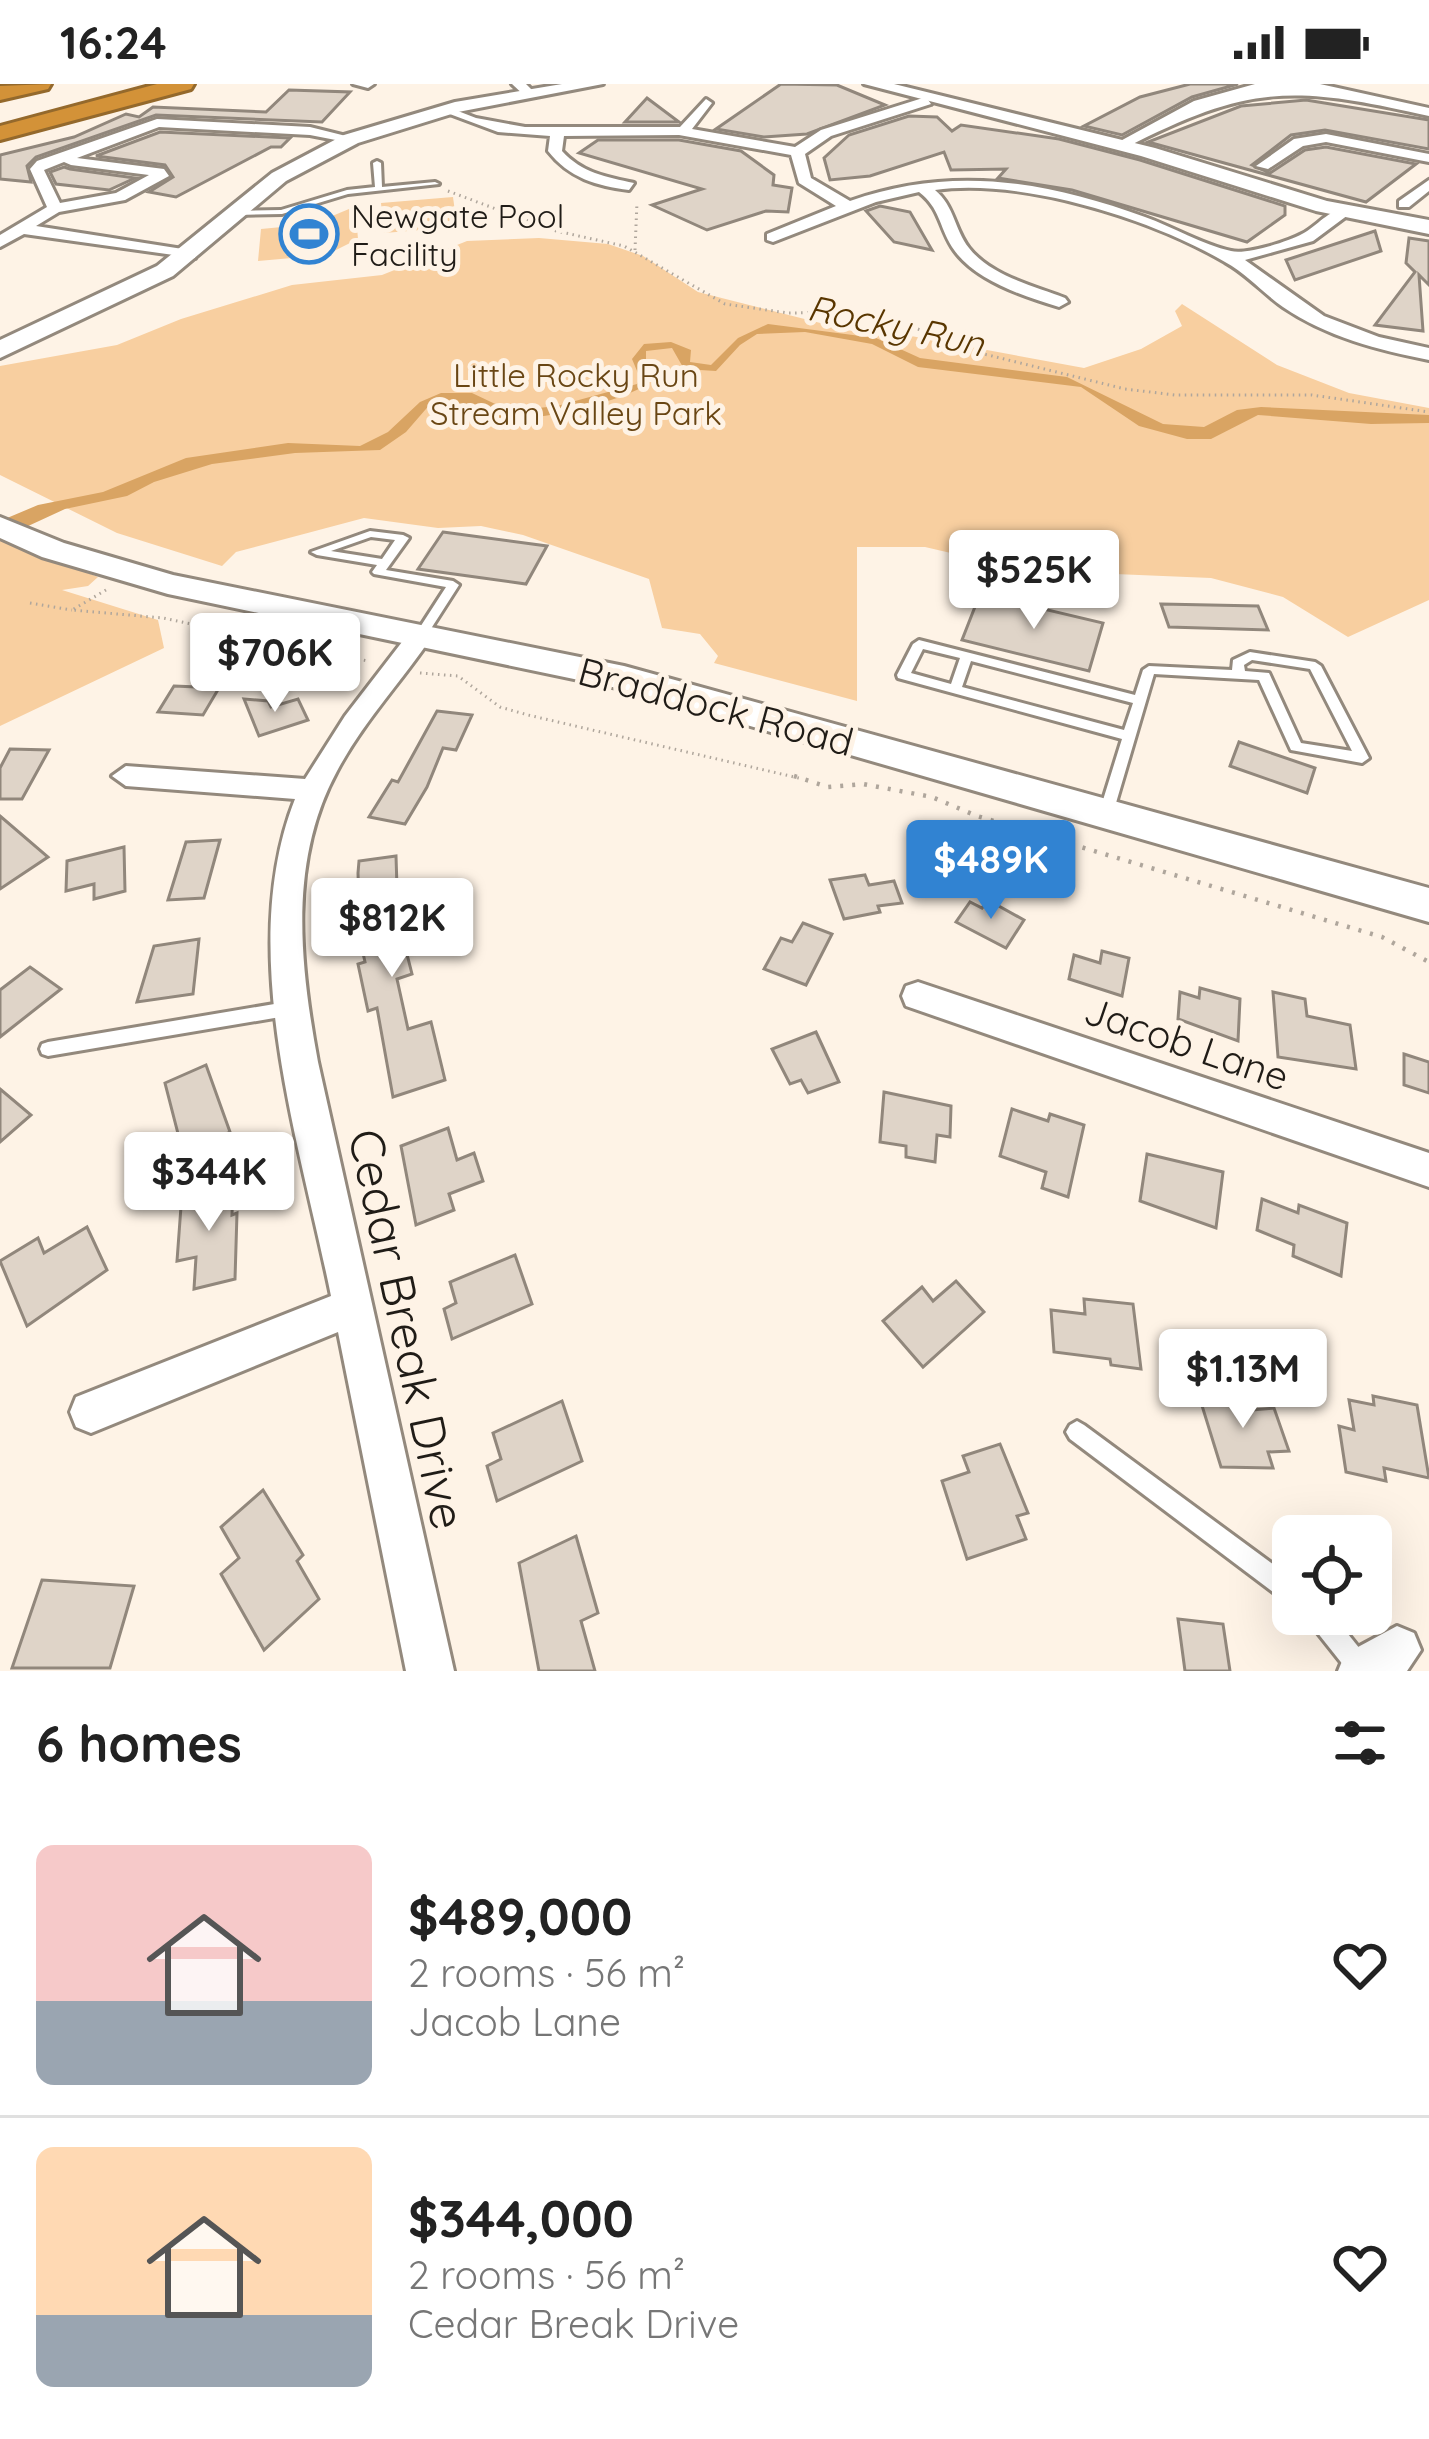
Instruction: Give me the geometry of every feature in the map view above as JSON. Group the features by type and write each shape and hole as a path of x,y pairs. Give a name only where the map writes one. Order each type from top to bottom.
{"highway":[{"path":"0,93 12,84"},
{"path":"0,93 40,84"},
{"path":"0,93 67,84"},
{"path":"0,125 131,84"},
{"path":"0,125 156,84"},
{"path":"0,125 183,84"}],"street":[{"path":"358,84 368,84"},
{"path":"0,350 139,286 189,255 299,164 351,139 524,89 594,84"},
{"path":"872,84 926,101 1120,145 1343,212 1429,227"},
{"path":"1120,145 1190,106 1272,85 1306,86 1429,112"},
{"path":"445,110 489,128 557,135 683,132 798,152 826,133 926,101"},
{"path":"683,132 706,104"},
{"path":"55,208 37,169 157,123 310,131 351,139"},
{"path":"557,135 555,151 565,164 594,179 629,186"},
{"path":"1263,166 1299,142 1326,138 1429,158"},
{"path":"798,152 797,168 806,183 844,204"},
{"path":"0,242 55,208 120,197 164,173 61,158"},
{"path":"773,237 844,204 921,186 980,181 1048,189 1232,258 1280,297 1324,323 1429,355"},
{"path":"1404,204 1429,184"},
{"path":"921,186 948,207 957,241 969,257 1059,302"},
{"path":"1232,258 1307,238 1343,212"},
{"path":"0,226 189,255"},
{"name":"Braddock Road","path":"11,531 132,574 624,678 1429,905"},
{"name":"Cedar Break Drive","path":"421,635 312,790 287,886 284,945 292,1008 352,1307 430,1671"},
{"path":"126,776 312,790"},
{"name":"Jacob Lane","path":"918,996 1429,1170"},
{"path":"91,1412 352,1307"}],"lane":[{"path":"377,163 380,189"},
{"path":"237,213 282,212 347,192 435,184"},
{"path":"385,563 316,551 370,534 403,538 385,563 378,572 453,585 421,635"},
{"path":"1129,736 903,675 920,644 1139,700"},
{"path":"955,689 967,656"},
{"path":"1106,813 1148,670 1240,675 1264,676 1296,747 1362,758 1315,666 1250,656 1237,663 1240,675"},
{"path":"48,1049 292,1008"},
{"path":"1077,1432 1272,1576"},
{"path":"1341,1635 1373,1663"}],"path":[{"path":"435,184 552,230 635,250 725,304 788,313 895,316 984,354 1125,389 1175,395 1312,395 1429,412"},
{"path":"629,186 637,199 635,250"},
{"path":"72,610 132,574"},
{"path":"30,603 101,616 163,617 397,668 458,676 500,707 528,715 757,765 828,787 863,784 932,797 977,816 1382,938 1429,962"}],"green space":[{"path":"453,197 457,227 384,233 381,203"},
{"name":"Newgate Pool Facility","path":"349,209 360,212 356,215 358,239 326,255 258,261 261,229 313,224"},
{"name":"Little Rocky Run Stream Valley Park","path":"539,238 608,244 643,256 698,292 856,332 857,326 1084,368 1141,349 1182,326 1175,311 1182,304 1277,365 1349,393 1429,408 1429,600 1348,637 1283,597 1211,578 1067,572 998,564 925,547 857,547 857,701 714,663 718,656 700,634 662,628 649,579 523,535 481,526 438,528 364,518 236,552 222,566 117,533 0,475 0,366 117,345 181,319 292,285 382,275 467,241"},
{"path":"0,539 98,577 88,586 62,590 158,620 164,648 0,726"}],"shaded area":[{"name":"Rocky Run","path":"768,324 876,338 920,358 1067,377 1163,424 1204,427 1237,410 1261,407 1429,415 1429,423 1371,424 1258,415 1211,439 1187,439 1139,426 1081,387 918,367 872,344 805,332 757,334 716,371 684,369 672,348 646,351 646,385 587,407 511,419 489,418 452,403 432,402 406,432 380,450 295,453 212,464 127,496 65,509 0,539 0,521 38,505 103,492 186,458 288,443 360,446 388,432 420,402 441,393 472,393 510,411 557,406 637,384 640,378 632,359 644,344 671,342 691,350 690,362 711,365 738,338"}],"building":[{"path":"781,84 837,85 885,105 807,134 764,137 716,129"},
{"path":"1190,84 1238,84 1192,97 1122,135 1084,126 1140,97"},
{"path":"289,90 350,92 322,122 156,115 36,157 27,166 31,182 0,179 0,155 74,137 126,114 139,117 153,107 266,112"},
{"path":"647,98 679,122 625,122"},
{"path":"1306,100 1429,120 1429,149 1325,130 1291,135 1252,165 1270,173 1305,150 1326,147 1416,164 1366,202 1148,142 1241,106"},
{"path":"909,116 937,117 952,131 961,125 1059,139 1140,160 1285,206 1285,215 1247,242 1072,190 998,178 1006,169 951,170 944,152 870,176 830,180 824,158 849,135"},
{"path":"160,132 290,138 281,147 271,147 176,197 149,192 173,177 165,165 96,156"},
{"path":"598,140 679,140 741,151 774,175 773,185 792,188 788,212 766,211 707,230 652,205 702,189 579,153"},
{"path":"64,167 135,178 109,190 56,184 50,172"},
{"path":"880,206 910,212 932,250 894,242 866,211"},
{"path":"1375,231 1381,251 1295,280 1286,260"},
{"path":"1409,238 1429,241 1429,285 1419,275 1423,331 1375,325 1415,272 1406,263"},
{"path":"443,532 547,546 526,584 418,569"},
{"path":"980,594 1103,623 1089,671 962,640"},
{"path":"1161,604 1258,606 1268,630 1169,627"},
{"path":"174,686 219,688 203,715 158,712"},
{"path":"244,699 268,701 271,707 298,699 308,720 259,736"},
{"path":"437,711 472,715 456,750 443,748 405,824 369,817 392,780 398,782"},
{"path":"1239,742 1315,768 1307,793 1230,766"},
{"path":"10,749 49,750 22,799 0,799 0,768"},
{"path":"0,816 48,857 0,889"},
{"path":"220,840 204,898 168,900 186,842"},
{"path":"124,847 125,891 94,899 94,884 66,891 67,861"},
{"path":"396,856 398,919 412,974 397,979 408,1029 431,1022 445,1080 393,1097 377,1008 368,1011 358,964 365,962 358,873 359,861"},
{"path":"865,875 869,885 894,881 902,903 844,919 830,880"},
{"path":"988,900 1024,920 1006,948 956,922 970,902 982,908"},
{"path":"803,923 832,934 806,985 764,969 781,938 792,942"},
{"path":"199,939 193,994 137,1002 154,946"},
{"path":"1102,951 1129,958 1122,996 1069,979 1074,955 1100,963"},
{"path":"30,967 61,989 0,1037 0,990"},
{"path":"1200,988 1240,999 1238,1041 1178,1019 1180,992 1199,998"},
{"path":"1273,992 1305,999 1307,1016 1350,1025 1356,1069 1278,1057"},
{"path":"816,1032 839,1082 808,1093 801,1080 790,1084 772,1049"},
{"path":"1404,1054 1429,1062 1429,1093 1404,1085"},
{"path":"206,1065 230,1132 183,1153 165,1083"},
{"path":"0,1089 31,1115 0,1142"},
{"path":"884,1092 951,1106 950,1137 937,1135 935,1162 906,1157 906,1146 880,1142"},
{"path":"1012,1109 1048,1121 1050,1114 1084,1125 1068,1197 1042,1188 1046,1172 1000,1156"},
{"path":"448,1128 457,1160 474,1153 483,1181 449,1194 454,1210 416,1225 401,1146"},
{"path":"1147,1154 1223,1172 1216,1228 1140,1201"},
{"path":"233,1182 235,1279 194,1289 196,1257 177,1261 182,1193"},
{"path":"1262,1199 1298,1213 1299,1205 1347,1223 1341,1276 1293,1256 1294,1245 1257,1230"},
{"path":"87,1227 107,1270 27,1326 0,1261 38,1238 44,1253"},
{"path":"515,1255 532,1304 452,1339 444,1309 456,1303 450,1282"},
{"path":"956,1281 984,1312 923,1367 883,1321 922,1287 933,1301"},
{"path":"1084,1299 1133,1304 1141,1369 1111,1365 1110,1359 1054,1352 1051,1310 1085,1314"},
{"path":"1247,1393 1253,1410 1274,1408 1289,1451 1268,1452 1273,1468 1221,1467 1199,1396"},
{"path":"1373,1396 1417,1405 1429,1478 1384,1468 1386,1481 1346,1472 1339,1426 1354,1430 1349,1400 1374,1405"},
{"path":"562,1401 582,1461 497,1501 487,1466 501,1459 493,1433"},
{"path":"1000,1444 1028,1513 1017,1516 1026,1539 967,1559 942,1481 969,1472 963,1456"},
{"path":"263,1490 303,1555 297,1561 319,1599 264,1650 221,1574 239,1558 221,1527"},
{"path":"576,1536 598,1613 581,1621 595,1671 539,1671 519,1563"},
{"path":"42,1580 134,1586 110,1668 12,1668"},
{"path":"1178,1619 1223,1624 1230,1671 1185,1671"}],"place":[{"name":"Newgate Pool Facility","path":"309,234"}]}
